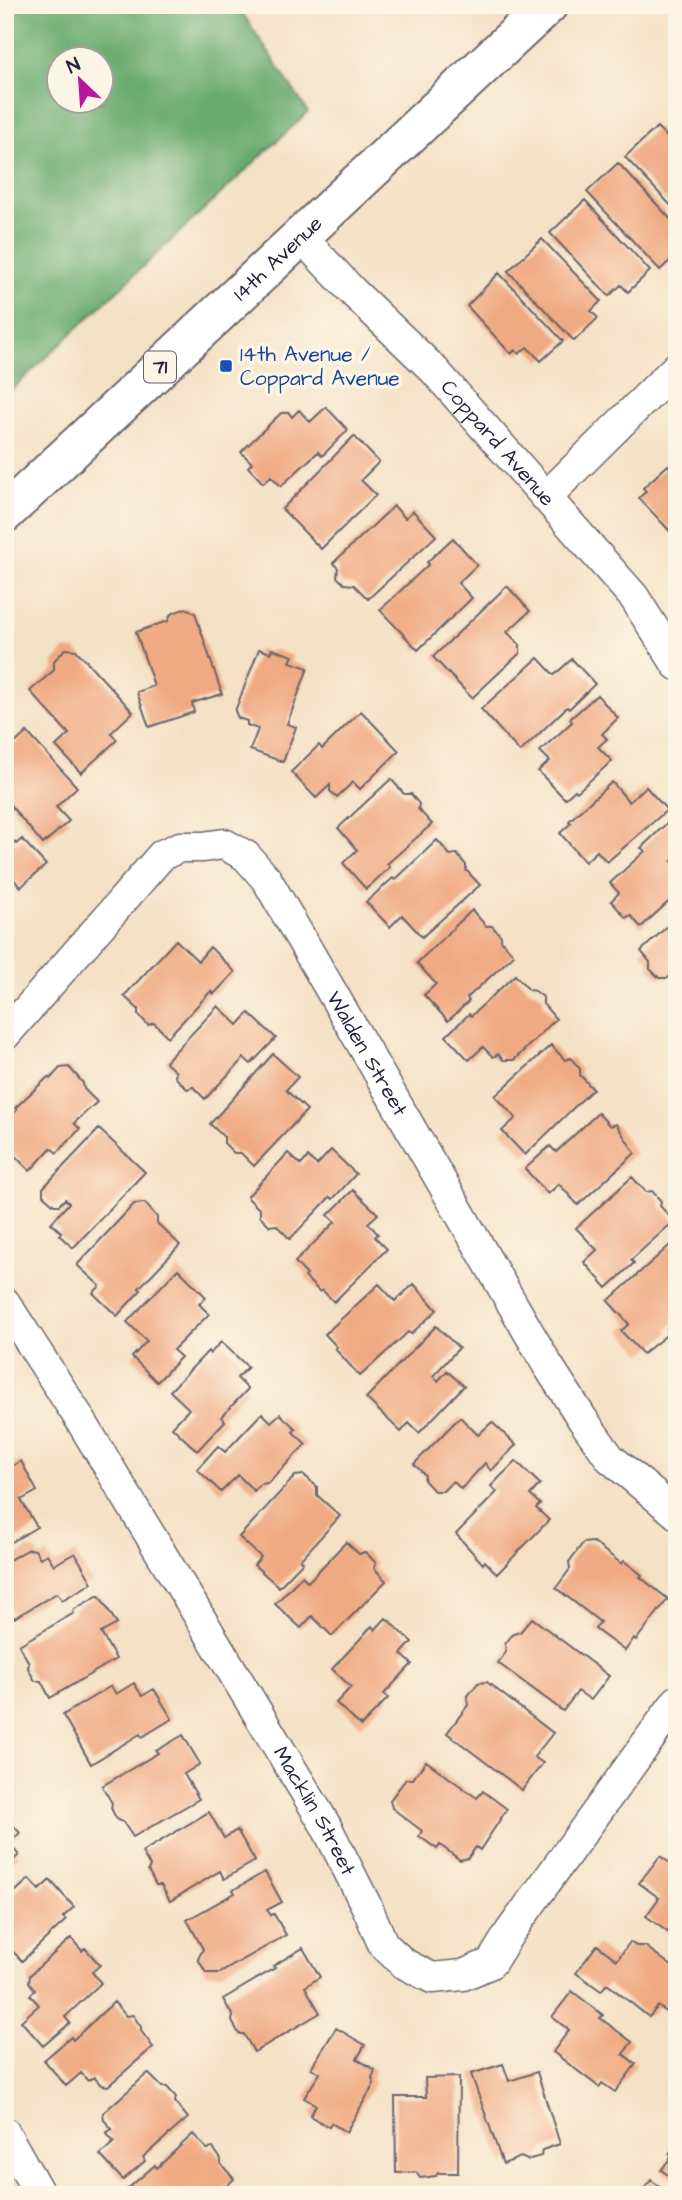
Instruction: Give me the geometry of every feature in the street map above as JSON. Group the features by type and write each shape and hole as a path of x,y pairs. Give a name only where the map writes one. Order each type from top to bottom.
{"main road":[{"name":"14th Avenue","path":"5,513 548,5"}],"street":[{"name":"Coppard Avenue","path":"302,237 353,292 434,370 634,597 677,665"},
{"path":"546,497 677,367"},
{"name":"Walden Street","path":"5,1035 162,855 180,847 223,844 246,856 267,880 519,1316 576,1409 610,1458 677,1514"},
{"name":"Macklin Street","path":"5,1303 85,1427 326,1826 383,1944 403,1963 432,1978 463,1975 491,1963 510,1932 677,1701"},
{"path":"5,2133 40,2195"}],"green space":[{"path":"5,5 237,5 308,112 5,396"}],"building":[{"path":"657,127 677,147 677,212 625,157"},
{"path":"618,163 677,226 677,254 660,270 587,192"},
{"path":"585,200 650,271 628,292 621,285 609,296 550,233"},
{"path":"542,239 601,301 591,311 598,318 574,341 508,271"},
{"path":"499,273 563,341 541,361 527,347 519,354 515,350 511,354 467,306"},
{"path":"326,407 348,430 322,456 318,452 281,486 271,476 263,483 248,467 252,463 241,452 281,413 289,413 292,417 299,410 310,422"},
{"path":"354,436 379,462 361,480 376,495 321,549 282,509"},
{"path":"668,465 677,474 677,539 639,498 646,491 643,488"},
{"path":"394,506 405,518 413,511 436,536 368,599 354,585 344,584 337,577 338,568 333,563"},
{"path":"453,538 477,565 458,583 472,598 418,650 380,610"},
{"path":"507,586 530,611 507,632 520,645 520,653 472,698 433,657"},
{"path":"186,608 195,613 222,694 192,703 194,712 149,727 137,692 154,686 136,632 168,621 171,614"},
{"path":"65,649 76,650 133,712 111,733 117,740 81,773 56,746 69,734 30,691 54,670 54,661"},
{"path":"259,649 270,653 272,649 293,656 290,662 308,668 287,724 296,727 283,762 250,750 258,729 238,718 235,711"},
{"path":"538,658 554,675 572,659 595,684 520,752 481,709"},
{"path":"597,695 618,718 602,734 607,739 598,747 612,761 577,792 575,790 565,799 538,771 550,761 540,751"},
{"path":"361,711 399,751 360,789 353,782 337,797 330,791 330,785 316,798 291,772 319,745 322,749"},
{"path":"27,732 77,787 56,807 69,821 43,844 5,799 5,744 13,745"},
{"path":"391,779 404,794 411,794 419,804 418,809 432,824 387,864 390,867 366,889 343,863 357,850 338,828"},
{"path":"612,782 629,802 646,787 667,810 607,862 597,851 585,862 560,833 571,823 569,821"},
{"path":"669,821 677,830 677,857 672,861 677,866 677,894 641,927 630,915 626,918 611,901 619,893 610,883 645,851 641,848"},
{"path":"5,832 16,844 22,839 46,865 21,887 11,877 5,883"},
{"path":"437,840 450,855 457,854 466,865 466,870 480,885 422,937 402,915 390,927 366,902 393,878 395,880"},
{"path":"472,910 486,926 492,926 514,955 467,998 469,1001 448,1021 424,995 436,984 417,963"},
{"path":"677,917 677,971 668,978 659,978 650,969 650,962 641,951"},
{"path":"176,940 198,961 210,947 235,972 214,994 211,991 168,1037 154,1023 148,1025 138,1014 138,1009 124,996"},
{"path":"515,975 529,990 543,997 543,1004 556,1019 514,1060 503,1060 498,1054 493,1057 483,1047 469,1060 446,1036"},
{"path":"218,1006 238,1025 249,1013 276,1038 251,1064 244,1058 205,1099 193,1087 187,1089 175,1077 176,1072 165,1062"},
{"path":"551,1045 565,1060 571,1058 580,1069 580,1075 593,1089 525,1155 502,1131 516,1118 495,1096"},
{"path":"273,1054 298,1077 286,1090 307,1110 254,1166 241,1153 234,1153 224,1143 224,1137 210,1124"},
{"path":"69,1067 97,1102 74,1123 80,1129 57,1153 51,1148 30,1171 6,1147 5,1122 17,1110 15,1108 48,1077 50,1079 60,1068"},
{"path":"598,1113 610,1126 616,1124 635,1153 578,1205 559,1184 548,1194 525,1169 550,1146 556,1152"},
{"path":"99,1129 145,1172 73,1248 51,1223 69,1203 65,1199 59,1205 54,1205 43,1195 43,1188"},
{"path":"331,1150 356,1174 290,1239 276,1225 270,1226 260,1216 260,1210 247,1197 288,1153 301,1165 308,1157 317,1165"},
{"path":"632,1177 646,1192 652,1191 661,1201 660,1206 674,1221 631,1260 634,1263 607,1288 584,1262 597,1250 576,1228"},
{"path":"353,1190 378,1214 368,1223 378,1234 375,1237 387,1249 334,1302 305,1277 307,1275 295,1262 335,1222 328,1215"},
{"path":"145,1203 157,1217 157,1223 180,1245 139,1288 141,1290 117,1316 93,1293 100,1286 77,1265 134,1204"},
{"path":"670,1245 677,1245 677,1321 667,1329 669,1333 643,1354 621,1331 629,1324 608,1301"},
{"path":"178,1269 206,1297 199,1304 209,1314 173,1350 181,1357 157,1382 132,1357 147,1341 127,1322"},
{"path":"379,1284 395,1301 414,1284 437,1310 411,1334 408,1332 360,1376 325,1334"},
{"path":"436,1326 459,1348 433,1376 438,1381 447,1371 464,1386 419,1433 409,1423 401,1432 366,1398"},
{"path":"221,1342 248,1367 237,1378 248,1389 221,1417 225,1421 197,1451 172,1427 189,1409 170,1391 208,1351 210,1354"},
{"path":"262,1413 271,1422 280,1414 296,1429 293,1432 306,1444 268,1483 260,1484 254,1491 238,1475 221,1492 197,1469 218,1446 225,1452"},
{"path":"460,1417 478,1435 492,1422 516,1445 491,1471 485,1463 461,1489 453,1481 443,1491 434,1491 424,1480 425,1475 414,1464"},
{"path":"21,1461 37,1491 21,1500 37,1527 5,1546 5,1470"},
{"path":"516,1461 540,1484 530,1495 540,1504 536,1508 549,1520 497,1574 485,1561 483,1564 456,1534 497,1492 491,1486"},
{"path":"304,1475 317,1487 317,1495 340,1516 279,1587 254,1565 261,1557 239,1537 295,1476"},
{"path":"346,1542 359,1554 365,1552 376,1563 374,1568 386,1581 332,1636 312,1616 301,1628 275,1604 302,1576 308,1582"},
{"path":"593,1542 622,1564 624,1561 668,1599 625,1651 595,1629 600,1622 556,1588 570,1569 569,1562 583,1543"},
{"path":"29,1549 35,1550 40,1558 47,1554 54,1565 75,1553 92,1583 62,1600 57,1593 14,1618 8,1607 5,1609 5,1562"},
{"path":"99,1595 117,1624 101,1633 116,1659 50,1698 41,1681 35,1681 19,1645"},
{"path":"386,1618 412,1642 401,1654 412,1664 384,1694 388,1698 361,1726 336,1703 351,1687 332,1669 372,1626 375,1630"},
{"path":"532,1618 609,1676 591,1700 578,1691 563,1711 498,1663 506,1652 505,1644"},
{"path":"487,1682 553,1733 534,1757 543,1763 522,1790 447,1733 468,1705 467,1697 478,1683"},
{"path":"134,1683 142,1696 154,1689 172,1719 142,1737 140,1734 91,1764 63,1715 111,1686 116,1694"},
{"path":"183,1735 200,1764 184,1774 199,1799 133,1837 123,1822 117,1820 111,1808 112,1803 102,1786"},
{"path":"426,1761 477,1798 483,1791 507,1809 480,1850 476,1847 468,1858 460,1860 440,1845 437,1849 419,1836 422,1831 392,1808 390,1800 406,1779 413,1779"},
{"path":"209,1812 224,1838 237,1830 255,1861 224,1879 220,1871 170,1901 161,1885 156,1885 142,1852"},
{"path":"5,1816 20,1833 8,1843 19,1855 5,1868"},
{"path":"660,1856 677,1868 677,1939 646,1916 659,1898 639,1883"},
{"path":"265,1872 282,1902 267,1910 271,1915 274,1914 286,1935 220,1973 206,1973 198,1959 203,1949 187,1920 235,1893 233,1890"},
{"path":"29,1879 39,1890 50,1880 74,1907 63,1917 66,1920 22,1961 5,1943 5,1901"},
{"path":"71,1938 82,1951 85,1948 100,1965 92,1972 101,1983 65,2017 70,2023 43,2046 21,2021 39,2005 30,1995 35,1990 29,1982 30,1975"},
{"path":"630,1942 636,1946 645,1946 677,1970 677,2001 668,2013 658,2006 649,2017 607,1984 601,1991 576,1973 597,1945 617,1960"},
{"path":"303,1948 320,1977 305,1987 320,2013 254,2052 244,2034 239,2034 223,1999"},
{"path":"572,1991 603,2015 600,2018 632,2042 623,2054 636,2064 615,2092 602,2083 599,2087 553,2052 569,2030 552,2017"},
{"path":"114,2002 126,2016 133,2015 153,2047 108,2086 101,2085 94,2077 88,2081 81,2073 66,2086 44,2060 71,2037 73,2040"},
{"path":"336,2028 365,2045 357,2059 375,2070 372,2078 374,2084 346,2132 331,2123 329,2127 310,2116 316,2105 304,2098 320,2073 311,2068"},
{"path":"503,2064 509,2081 537,2072 560,2144 542,2150 541,2156 527,2160 521,2157 503,2164 471,2074"},
{"path":"148,2073 176,2097 175,2102 188,2118 143,2157 145,2161 123,2180 100,2155 114,2142 106,2133 112,2129 104,2120 103,2113"},
{"path":"459,2077 458,2173 438,2173 436,2176 420,2178 416,2172 396,2173 395,2097 426,2097 425,2078"},
{"path":"193,2134 207,2149 213,2148 221,2159 221,2164 234,2179 217,2195 126,2195 124,2192 155,2165 157,2168"},
{"path":"677,2143 677,2181 661,2170 672,2156 669,2154"},
{"path":"651,2180 671,2195 634,2195 637,2191 640,2194"}],"place":[{"name":"14th Avenue / Coppard Avenue","path":"226,366"}]}
